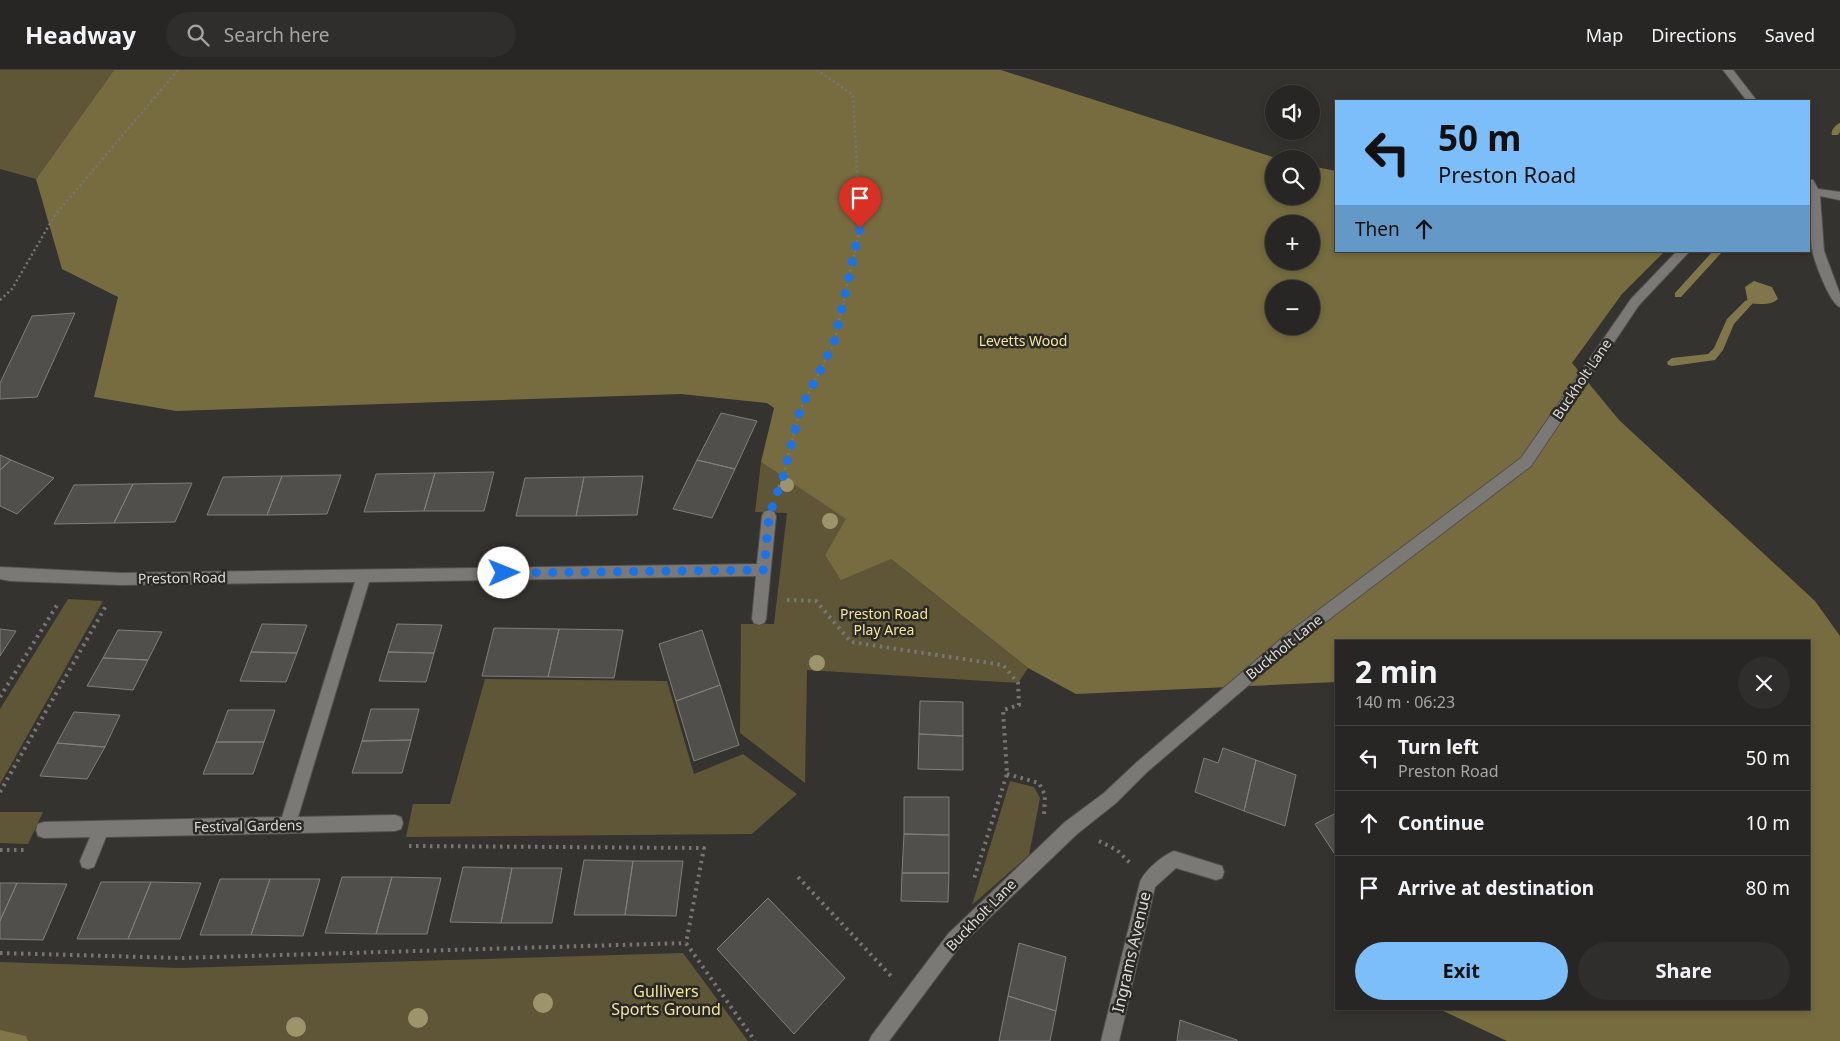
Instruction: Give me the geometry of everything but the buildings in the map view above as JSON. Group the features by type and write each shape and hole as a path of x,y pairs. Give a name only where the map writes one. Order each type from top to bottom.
{"street":[{"path":"1728,70 1751,100"},
{"path":"1840,196 1811,188 1818,252 1835,296 1840,303"},
{"name":"Buckholt Lane","path":"878,1041 954,940 1071,828 1110,798 1142,767 1293,638 1526,462 1634,302 1684,252"},
{"path":"759,619 769,516"},
{"name":"Preston Road","path":"0,573 10,575 121,579 764,570"},
{"path":"288,825 364,575"},
{"name":"Festival Gardens","path":"44,830 395,824"},
{"path":"88,861 101,829"},
{"name":"Ingrams Avenue","path":"1110,1041 1148,882 1174,859 1216,872"}],"path":[{"path":"0,300 12,289 55,216 178,70"},
{"path":"769,516 783,477 800,410 834,343 860,228 852,95 817,70"},
{"path":"0,697 74,578"},
{"path":"0,792 121,579"},
{"path":"762,598 816,601 851,642 1003,664 1018,683 1019,705 1003,710 1007,774 972,884"},
{"path":"1007,774 1039,783 1045,795 1042,843 1039,857"},
{"path":"395,824 391,846 704,848 686,943 755,1041"},
{"path":"1071,828 1117,850 1148,882"},
{"path":"798,877 911,997"},
{"path":"0,953 181,958 686,943"}],"green space":[{"path":"0,70 114,70 36,179 0,169"},
{"name":"Levetts Wood","path":"114,70 1001,70 1265,155 1265,205 1320,205 1320,168 1335,171 1335,252 1664,252 1622,294 1572,363 1619,420 1815,601 1840,636 1840,1041 1507,1041 1441,1010 1810,1010 1810,640 1335,640 1335,682 1076,694 1028,668 891,559 841,580 825,555 846,519 761,462 774,408 767,403 681,394 176,411 94,397 118,297 62,269 36,179"},
{"name":"Preston Road Play Area","path":"761,462 847,519 825,555 891,559 1028,668 1018,683 807,670 805,783 740,733 741,624 774,624 787,513 755,512"},
{"path":"68,599 103,601 0,784 0,709"},
{"path":"485,679 667,681 694,774 743,754 797,794 752,834 406,837 413,804 450,804"},
{"path":"1010,781 1034,787 1040,798 1029,855 972,905"},
{"path":"0,812 43,812 28,844 0,843"},
{"name":"Gullivers Sports Ground","path":"683,953 748,1041 0,1041 0,962 179,968"}],"shaded area":[{"path":"1754,281 1772,287 1778,299 1768,304 1748,303 1745,287"}],"waterway":[{"path":"1835,133 1840,126"},
{"path":"1678,295 1718,252"},
{"path":"1672,362 1711,357 1718,350 1730,322 1748,303"},
{"path":"0,1037 21,1041"}],"route":[{"path":"504,573 764,570 769,516 783,477 800,410 834,343 860,228"}]}
